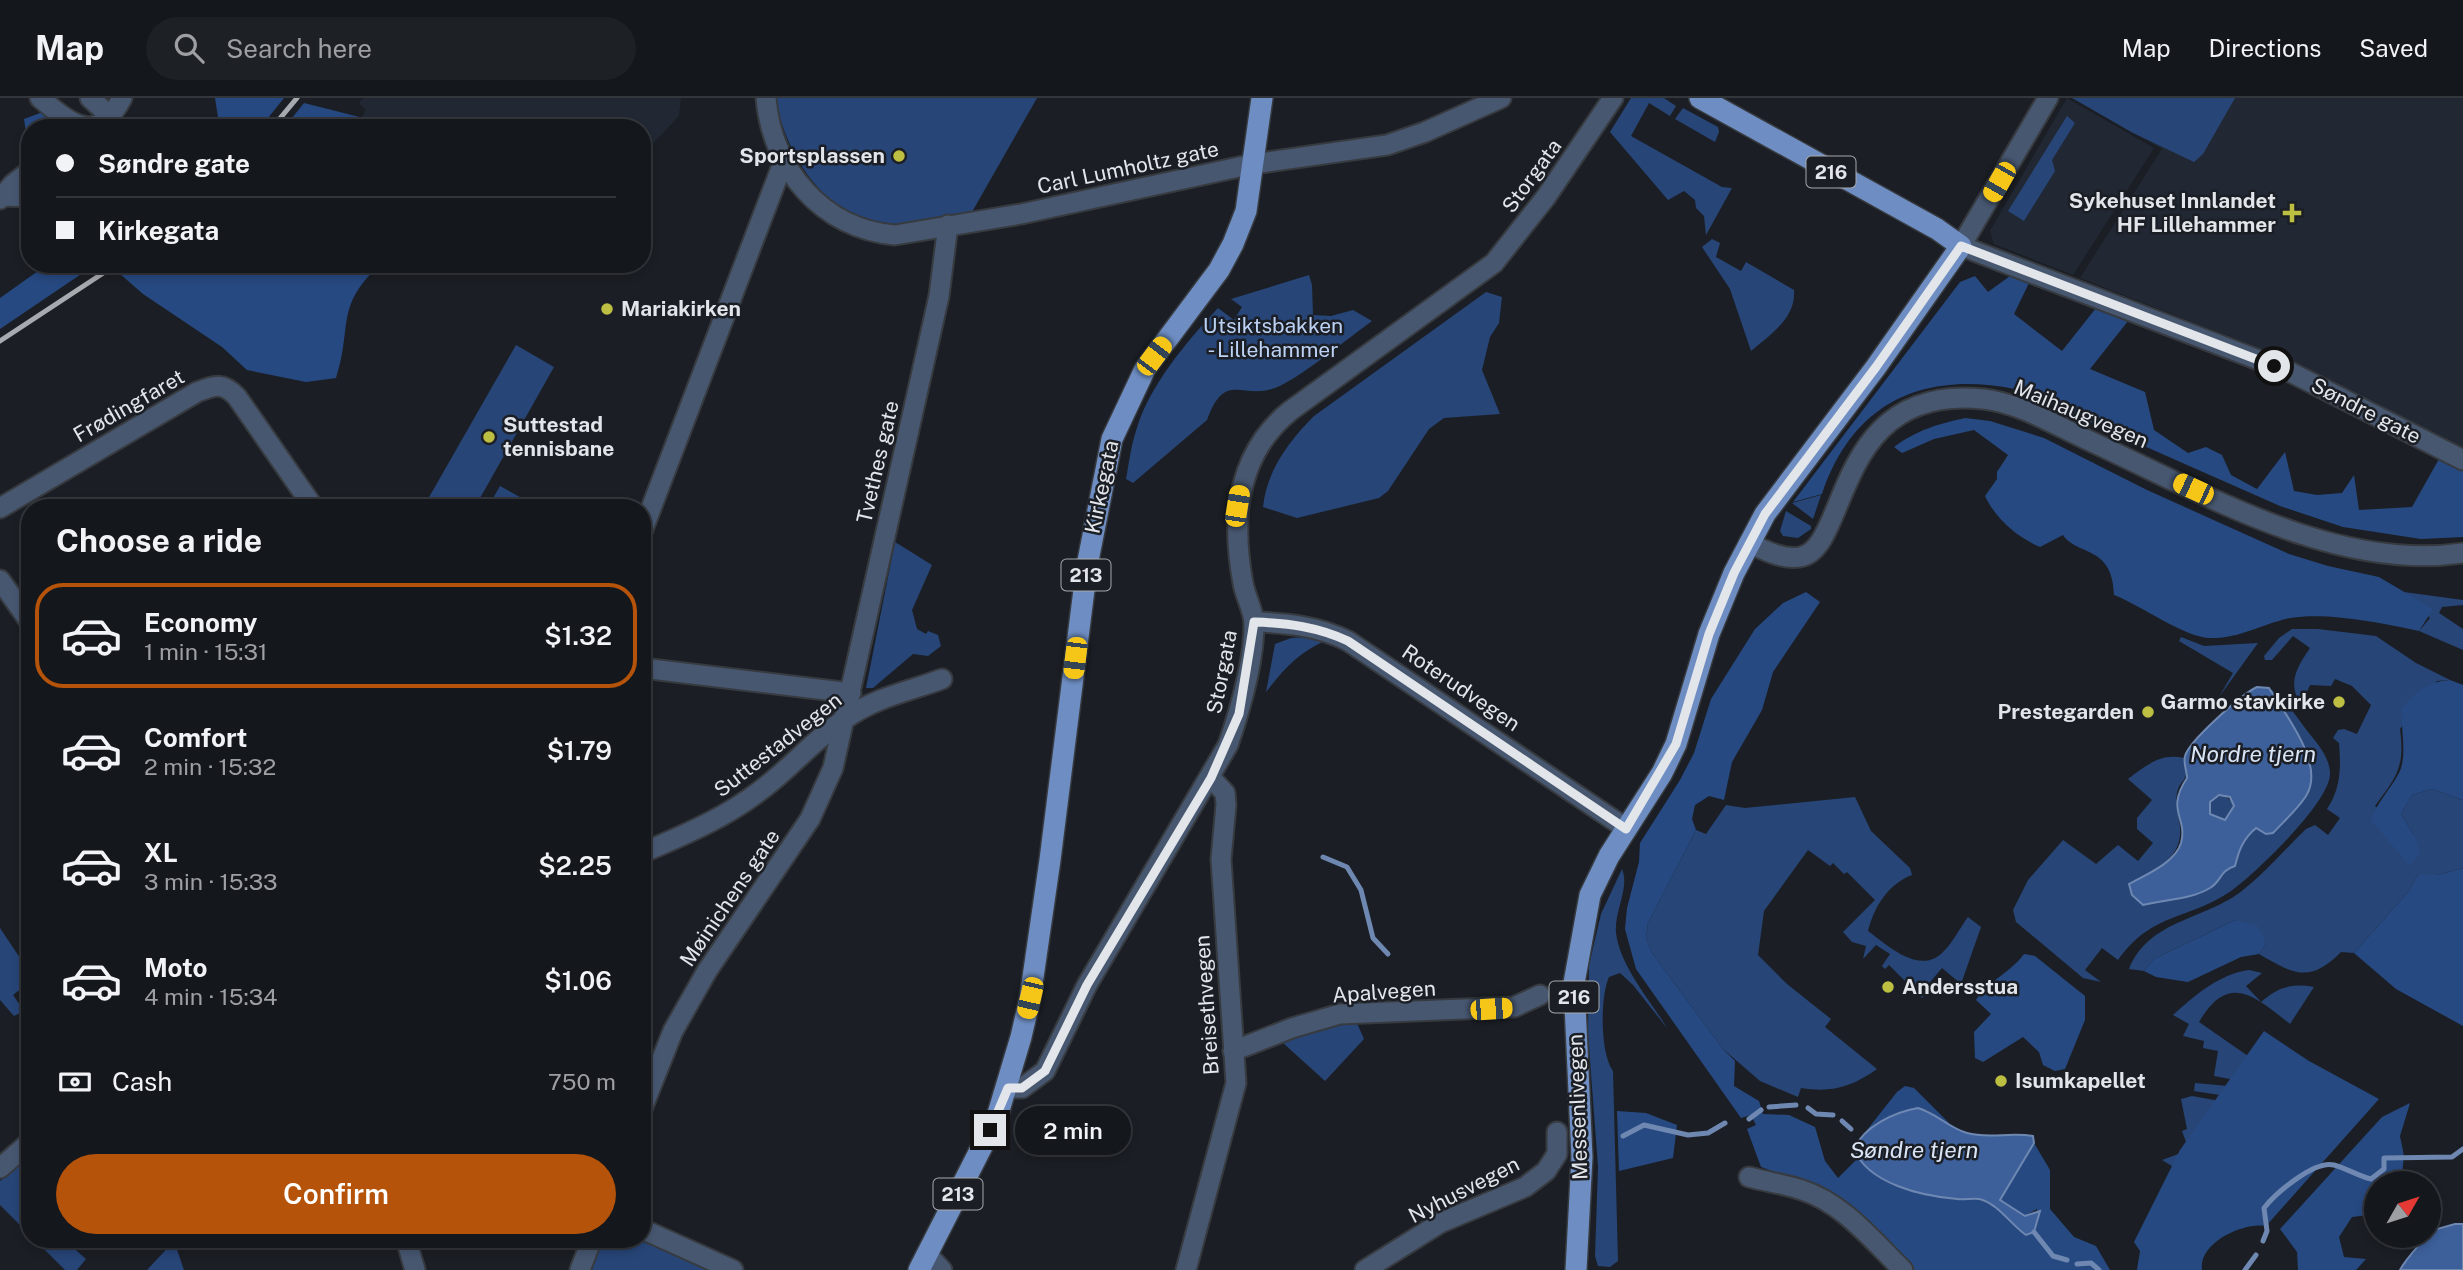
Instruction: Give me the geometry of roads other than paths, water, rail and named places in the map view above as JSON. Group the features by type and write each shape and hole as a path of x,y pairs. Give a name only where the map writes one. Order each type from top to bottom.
{"main road":[{"name":"Kirkegata","path":"923,1262 997,1117 1008,1088 1030,998 1087,566 1112,439 1145,369 1219,271 1233,244 1246,211 1262,98"},
{"name":"Søndre gate","path":"1700,98 1937,229 1961,246"},
{"name":"216","path":"1626,829 1676,744 1709,634 1749,543 1776,498 1876,367 1961,246"},
{"name":"Messenlivegen","path":"1576,1270 1582,1157 1575,1024 1576,963 1590,895 1626,829"}],"street":[{"path":"40,98 68,119"},
{"path":"90,98 110,116"},
{"path":"107,119 122,98"},
{"path":"651,508 783,163 770,127 766,98"},
{"name":"Carl Lumholtz gate","path":"783,163 820,205 865,230 895,235 1021,214 1253,164 1387,145 1461,107 1501,98"},
{"name":"Storgata","path":"1008,1088 1022,1088 1045,1071 1087,985 1211,778 1239,714 1254,622 1243,583 1237,518 1240,492 1257,446 1269,429 1290,411 1494,263 1546,197 1614,98"},
{"path":"1961,246 2048,98"},
{"path":"2,197 21,176"},
{"path":"2,197 21,197"},
{"name":"Tvethes gate","path":"848,707 939,296 948,225"},
{"name":"Søndre gate","path":"1961,246 2290,372 2463,460"},
{"name":"Frødingfaret","path":"0,508 197,392 216,385 228,387 237,397 308,499"},
{"name":"Maihaugvegen","path":"1749,543 1784,556 1802,557 1817,546 1827,530 1853,464 1872,437 1899,416 1928,403 1957,397 1987,400 2019,409 2289,530 2336,545 2384,554 2463,553"},
{"path":"0,580 7,606"},
{"name":"Roterudvegen","path":"1254,622 1290,624 1322,631 1348,641 1626,829"},
{"path":"651,670 848,707"},
{"name":"Suttestadvegen","path":"651,849 721,818 762,790 848,707 942,679"},
{"name":"Møinichens gate","path":"651,1086 673,1031 707,971 810,819 833,768 848,707"},
{"name":"Breisethvegen","path":"1186,1270 1236,1083 1221,859 1225,793 1211,778"},
{"name":"Apalvegen","path":"1233,1051 1292,1028 1340,1014 1514,1007 1540,995"},
{"name":"Nyhusvegen","path":"1365,1270 1440,1223 1525,1186 1546,1171 1557,1154 1557,1132"},
{"path":"0,1168 21,1150"},
{"path":"1749,1177 1821,1198 1841,1211 1903,1270"},
{"path":"651,1233 733,1270"},
{"path":"409,1248 415,1270"},
{"path":"580,1270 589,1248"},
{"path":"923,1262 942,1270"}],"water":[{"name":"Nordre tjern","path":"2257,687 2269,688 2301,740 2311,770 2311,784 2306,796 2273,833 2266,834 2256,828 2242,845 2235,866 2226,871 2210,888 2186,897 2143,905 2132,895 2129,884 2173,857 2181,843 2182,827 2177,806 2187,778 2185,756 2206,729","holes":["2219,795 2230,797 2234,806 2225,820 2210,814 2210,802"]},
{"name":"Søndre tjern","path":"1918,1108 1967,1133 2033,1136 2034,1143 2000,1200 2025,1216 2040,1211 2034,1232 2026,1235 1998,1210 1979,1199 1943,1197 1913,1191 1884,1179 1861,1161 1854,1149 1865,1133 1881,1121"},
{"path":"2463,1224 2463,1270 2400,1270 2417,1248 2441,1248 2441,1228"}],"waterway":[{"path":"1323,857 1347,867 1361,890 1373,938 1388,954"},
{"path":"1769,1107 1796,1105"},
{"path":"1808,1108 1816,1114 1833,1115"},
{"path":"1749,1119 1761,1110"},
{"path":"1842,1121 1851,1129"},
{"path":"1623,1136 1644,1125 1688,1135 1708,1133 1725,1123"},
{"path":"2263,1241 2267,1231 2264,1208 2286,1187 2316,1168 2334,1165 2371,1179 2384,1169 2384,1158 2452,1157 2463,1149"},
{"path":"2034,1232 2053,1256 2067,1260"},
{"path":"2245,1270 2256,1255"},
{"path":"2077,1264 2091,1263 2099,1270"}],"railway":[{"path":"280,119 297,98"},
{"path":"0,341 103,273"}],"place":[{"name":"Sportsplassen","path":"899,156"},
{"name":"Sykehuset Innlandet HF Lillehammer","path":"2292,213"},
{"name":"Mariakirken","path":"607,309"},
{"name":"Suttestad tennisbane","path":"489,437"},
{"name":"Garmo stavkirke","path":"2339,702"},
{"name":"Prestegarden","path":"2148,712"},
{"name":"Andersstua","path":"1888,987"},
{"name":"Isumkapellet","path":"2001,1081"}],"park label":[{"name":"Utsiktsbakken - Lillehammer","path":"1273,338"}]}
